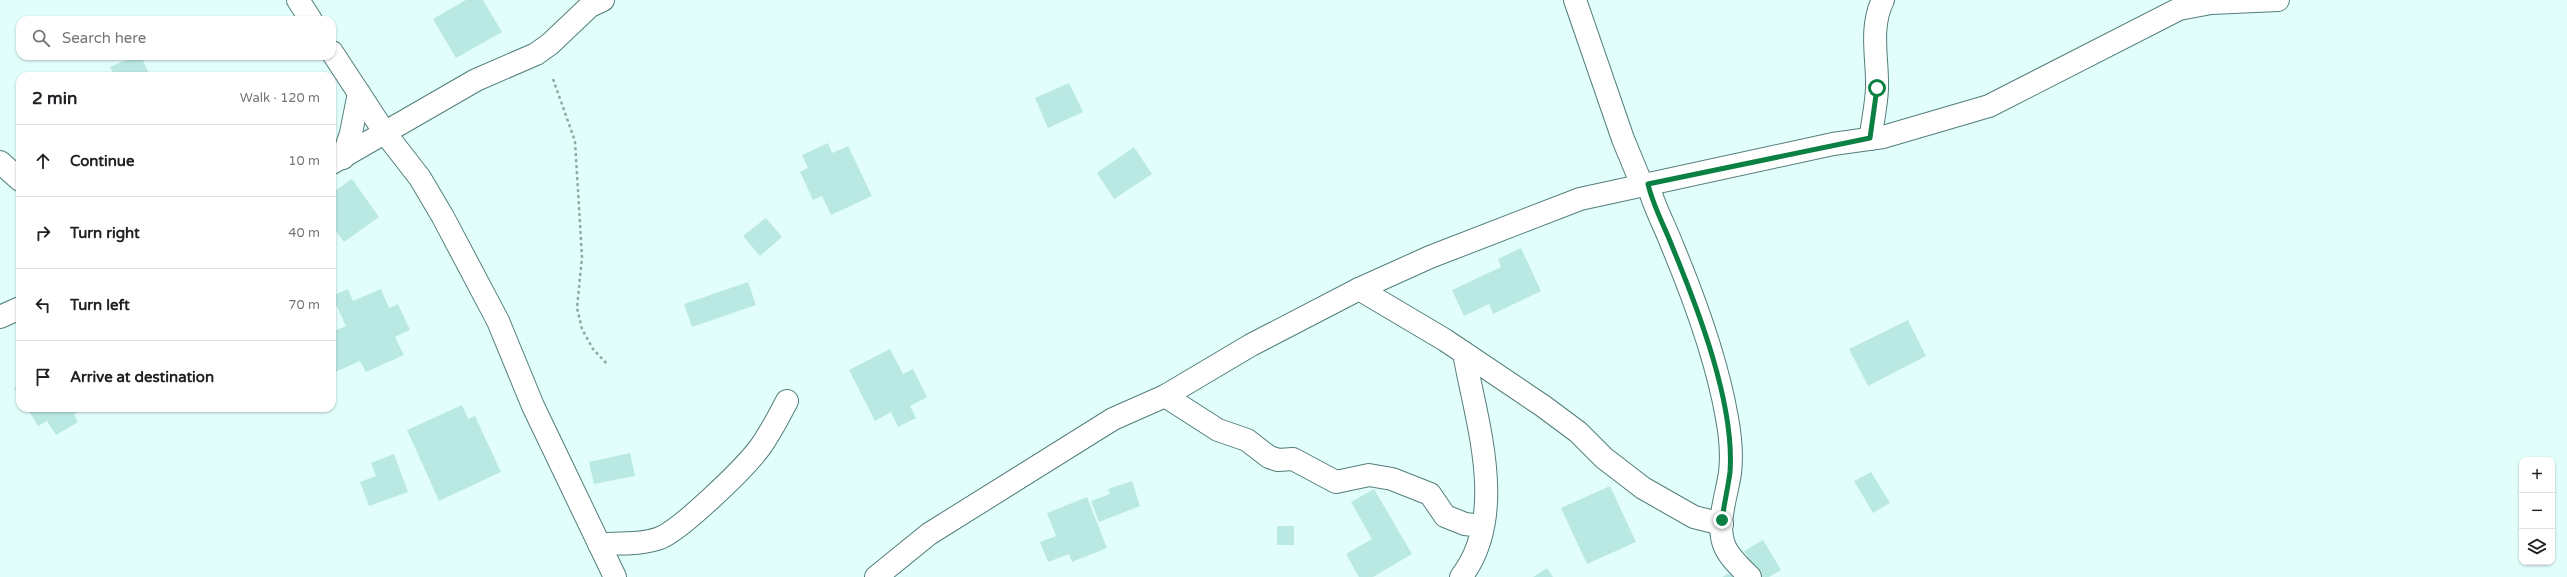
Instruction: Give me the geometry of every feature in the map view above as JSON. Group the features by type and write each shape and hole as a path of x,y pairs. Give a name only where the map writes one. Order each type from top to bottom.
{"street":[{"path":"298,0 308,16"},
{"path":"337,160 476,80 536,54 590,6 603,0"},
{"path":"1575,0 1623,139 1672,245 1703,330 1728,419 1730,472 1722,524 1722,537 1725,548 1750,577"},
{"path":"1870,138 1877,88 1874,48 1877,13 1883,0"},
{"path":"876,577 929,534 1113,419 1165,396 1251,345 1359,289 1430,257 1580,199 1645,184 1870,138 1989,106 2179,9 2211,3 2278,0"},
{"path":"336,58 385,133 420,178 432,197 498,321 533,406 615,577"},
{"path":"337,160 351,133 359,93"},
{"path":"0,162 16,176"},
{"path":"1359,289 1464,353 1578,432 1604,458 1643,488 1694,517 1722,524"},
{"path":"0,317 16,310"},
{"path":"1461,577 1477,546 1482,526 1487,483 1483,440 1464,353"},
{"path":"1165,396 1206,424 1247,440 1269,457 1278,460 1293,459 1336,482 1368,475 1392,479 1430,494 1445,516 1465,524 1482,526"},
{"path":"599,544 638,542 660,538 678,526 727,483 761,447 788,401"}],"path":[{"path":"545,47 556,89 575,141 582,257 577,308 582,329 593,349 608,365"}],"building":[{"path":"466,0 483,0 502,32 456,58 433,19"},
{"path":"126,60 143,60 148,72 112,72 110,67"},
{"path":"1069,83 1083,112 1048,128 1035,98"},
{"path":"828,143 832,153 848,146 872,196 831,215 822,196 813,200 800,172 808,168 802,155"},
{"path":"1134,147 1152,174 1114,199 1097,173"},
{"path":"352,179 379,217 344,242 336,231 336,190"},
{"path":"766,218 782,237 760,256 743,236"},
{"path":"1521,248 1541,291 1493,314 1489,304 1464,316 1452,290 1501,267 1498,259"},
{"path":"748,282 756,305 692,327 684,304"},
{"path":"348,289 353,301 381,289 389,308 398,304 410,330 395,337 404,355 366,372 360,361 336,372 336,330 346,326 336,305 336,294"},
{"path":"1908,320 1926,356 1868,386 1849,349"},
{"path":"890,349 903,374 913,369 927,397 910,406 916,418 898,427 891,412 875,421 849,370"},
{"path":"462,405 468,419 475,416 501,472 439,501 407,430"},
{"path":"29,412 77,412 74,414 78,422 56,435 47,421 38,426"},
{"path":"630,453 635,476 594,484 589,462"},
{"path":"394,454 408,492 369,506 360,482 376,476 371,463"},
{"path":"1871,472 1890,503 1873,513 1854,481"},
{"path":"1132,481 1140,506 1099,522 1091,501 1110,494 1108,489"},
{"path":"1610,486 1636,542 1587,564 1561,508"},
{"path":"1374,489 1412,554 1373,577 1359,577 1346,554 1372,539 1351,502"},
{"path":"1087,497 1107,548 1072,562 1069,554 1048,562 1040,542 1056,536 1047,513"},
{"path":"1277,526 1294,526 1294,545 1277,545"},
{"path":"1763,540 1781,570 1769,577 1760,577 1744,551"},
{"path":"1547,568 1553,577 1533,577"},
{"path":"1735,570 1739,577 1722,577"}],"route":[{"path":"1722,520 1724,499 1730,472 1728,419 1703,330 1672,245 1652,202 1648,184 1834,144 1870,138 1877,88"}]}
